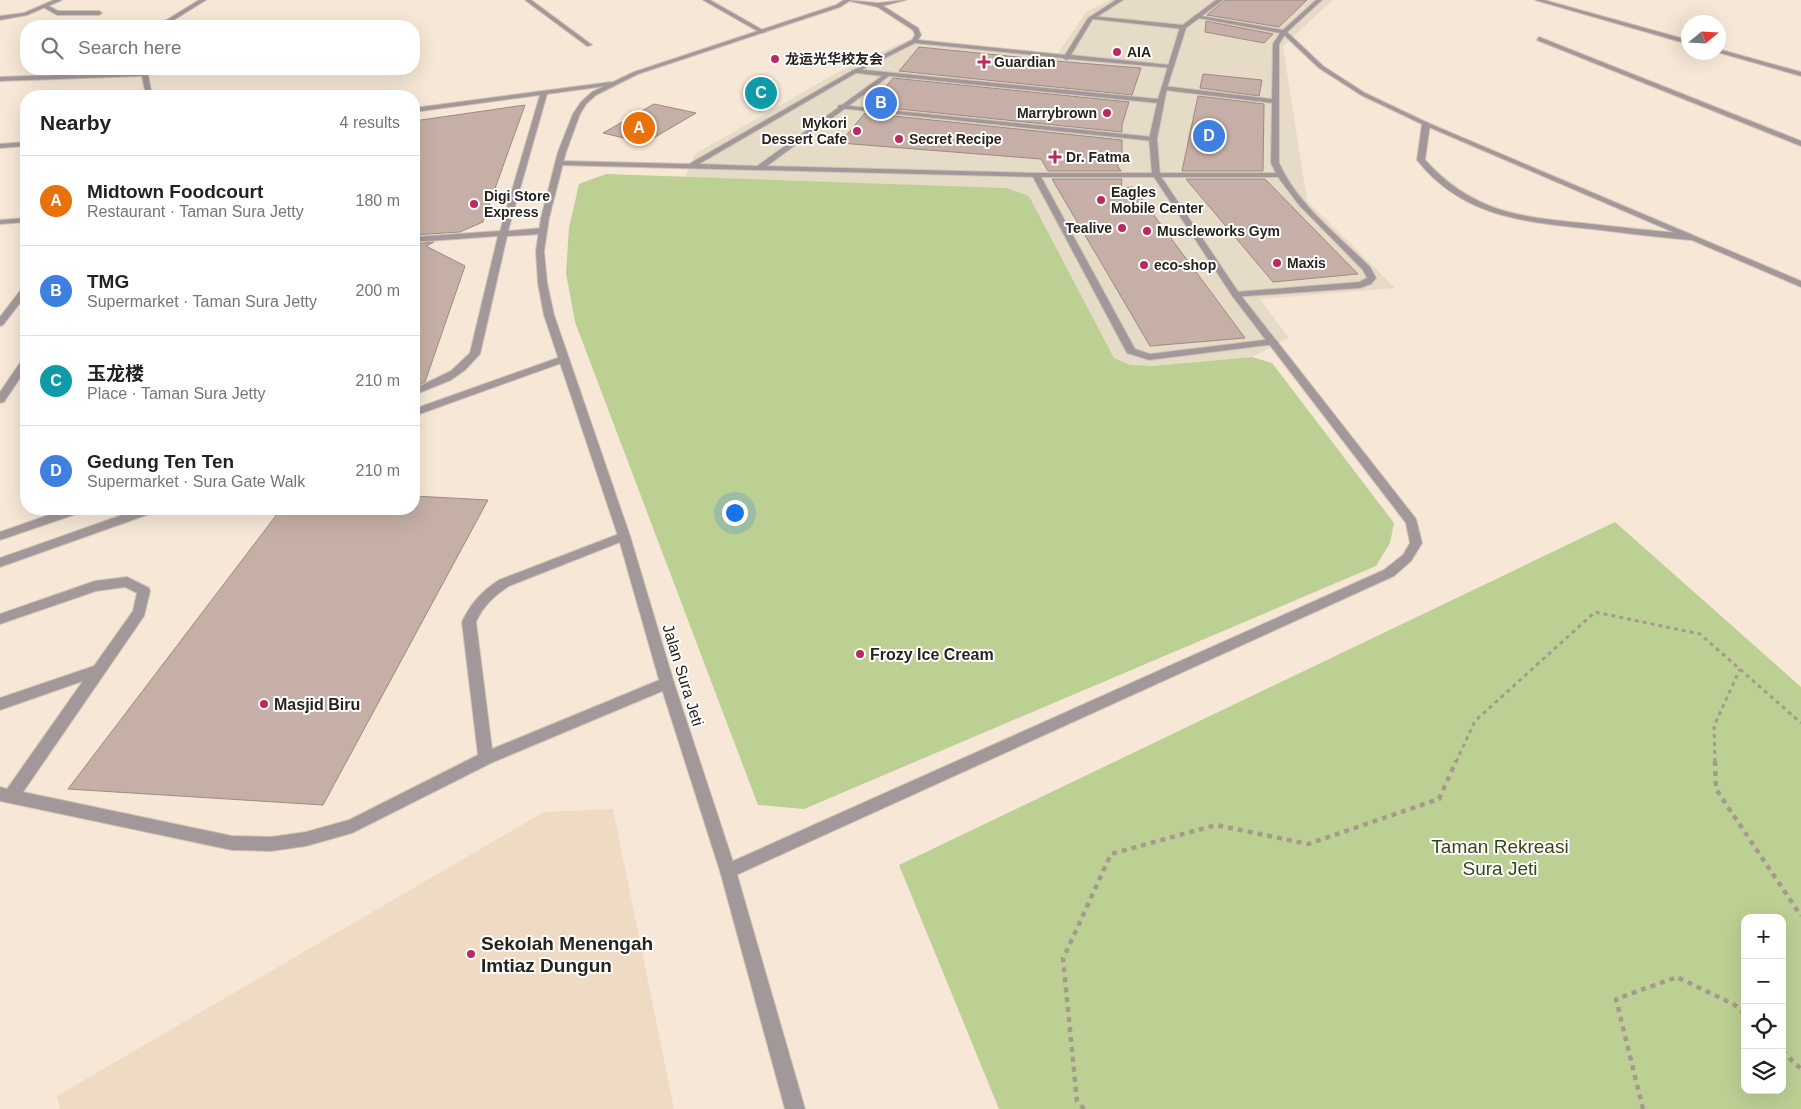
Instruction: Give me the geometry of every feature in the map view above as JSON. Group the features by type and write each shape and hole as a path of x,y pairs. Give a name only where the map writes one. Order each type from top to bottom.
{"street":[{"path":"0,18 25,14 60,0"},
{"path":"170,20 203,0"},
{"path":"528,0 589,45"},
{"path":"706,0 763,32"},
{"path":"420,109 610,84 666,63 838,6 848,0 878,5 903,0"},
{"path":"1066,58 1084,25 1120,0"},
{"path":"728,871 1389,573 1407,558 1416,543 1412,522 1236,295 1156,175 1153,139 1164,88 1183,27 1220,0"},
{"path":"1236,295 1360,285 1372,278 1367,269 1293,194 1280,175 1276,162 1276,44 1284,32 1319,0"},
{"path":"1538,0 1681,40"},
{"path":"691,166 855,70 914,41 918,35 916,29 878,5"},
{"path":"45,6 57,13 100,13"},
{"path":"1093,17 1183,27"},
{"path":"1196,17 1284,32 1333,76 1363,94 1426,124 1801,284"},
{"path":"1539,39 1801,144"},
{"path":"914,41 1170,68"},
{"path":"1726,53 1801,74"},
{"path":"855,70 1162,101"},
{"path":"759,168 840,107 888,74"},
{"path":"0,79 82,75"},
{"path":"145,75 148,90"},
{"name":"Jalan Sura Jeti","path":"610,84 583,103 574,118 559,163 543,231 540,251 542,288 563,359 624,536 667,683 728,871 795,1109"},
{"path":"1164,88 1276,101"},
{"path":"420,390 448,379 464,368 475,354 503,234 544,93"},
{"path":"840,107 1153,139"},
{"path":"1426,124 1421,160 1445,186 1475,205 1497,213 1542,222 1690,237"},
{"path":"0,146 20,144"},
{"path":"559,163 1036,175 1280,175"},
{"path":"1036,175 1131,351 1149,357 1272,342"},
{"path":"0,222 20,220"},
{"path":"420,239 543,231"},
{"path":"0,323 20,298"},
{"path":"420,411 563,359"},
{"path":"0,400 20,371"},
{"path":"0,536 61,515"},
{"path":"0,564 135,515"},
{"path":"486,758 469,622 476,605 489,592 504,583 624,536"},
{"path":"0,620 95,586 127,582 144,592 140,612 6,795 232,843 271,844 306,839 352,826 486,758 667,683"},
{"path":"0,704 99,670"}],"path":[{"path":"1084,1109 1077,1101 1062,959 1112,854 1216,825 1308,844 1439,799 1475,721 1595,612 1700,634 1801,723"},
{"path":"1740,669 1714,726 1716,789 1801,916"},
{"path":"1643,1109 1616,999 1677,977 1735,1005 1741,1010"},
{"path":"1786,1055 1801,1069"}],"shaded area":[{"path":"1110,0 1333,0 1283,46 1307,201 1395,288 1260,299 1289,338 1252,357 1154,366 1130,365 1114,358 1029,196 1007,188 685,177 695,154 842,70 908,40 1057,55 1086,12"},
{"name":"Sekolah Menengah Imtiaz Dungun","path":"613,809 674,1109 60,1109 57,1096 544,812"}],"green space":[{"path":"606,174 1007,188 1029,196 1114,358 1130,365 1153,366 1252,357 1272,363 1394,523 1390,543 1376,566 804,809 758,805 575,322 566,273 569,228 579,184"},
{"name":"Taman Rekreasi Sura Jeti","path":"1615,522 1801,687 1801,1109 999,1109 899,865"}],"building":[{"path":"1225,0 1307,0 1279,27 1207,15"},
{"path":"1206,21 1273,34 1264,43 1205,32"},
{"path":"919,47 1141,68 1132,95 899,71"},
{"path":"1203,74 1262,80 1259,96 1200,88"},
{"path":"893,78 1129,102 1122,125 1122,132 870,106"},
{"path":"1198,96 1264,104 1263,171 1182,171"},
{"path":"654,104 696,113 645,143 603,133"},
{"path":"525,105 483,222 460,232 420,235 420,120"},
{"path":"865,113 1122,140 1122,161 1117,165 1121,171 1048,171 1041,159 840,143"},
{"path":"1052,179 1122,179 1121,188 1133,187 1245,338 1150,346"},
{"path":"1186,179 1265,179 1358,274 1273,282"},
{"path":"434,242 426,246 465,266 425,382 420,384 420,243"},
{"path":"420,496 488,500 323,805 68,789 276,515 420,515"}],"place":[{"name":"AIA","path":"1117,52"},
{"name":"龙运光华校友会","path":"775,59"},
{"name":"Guardian","path":"984,62"},
{"name":"玉龙楼","path":"761,93"},
{"name":"TMG","path":"881,103"},
{"name":"Marrybrown","path":"1107,113"},
{"name":"Midtown Foodcourt","path":"639,128"},
{"name":"Mykori Dessert Cafe","path":"857,131"},
{"name":"Gedung Ten Ten","path":"1209,136"},
{"name":"Secret Recipe","path":"899,139"},
{"name":"Dr. Fatma","path":"1055,157"},
{"name":"Eagles Mobile Center","path":"1101,200"},
{"name":"Digi Store Express","path":"474,204"},
{"name":"Tealive","path":"1122,228"},
{"name":"Muscleworks Gym","path":"1147,231"},
{"name":"Maxis","path":"1277,263"},
{"name":"eco-shop","path":"1144,265"},
{"name":"Frozy Ice Cream","path":"860,654"},
{"name":"Masjid Biru","path":"264,704"},
{"name":"Sekolah Menengah Imtiaz Dungun","path":"471,954"}]}
